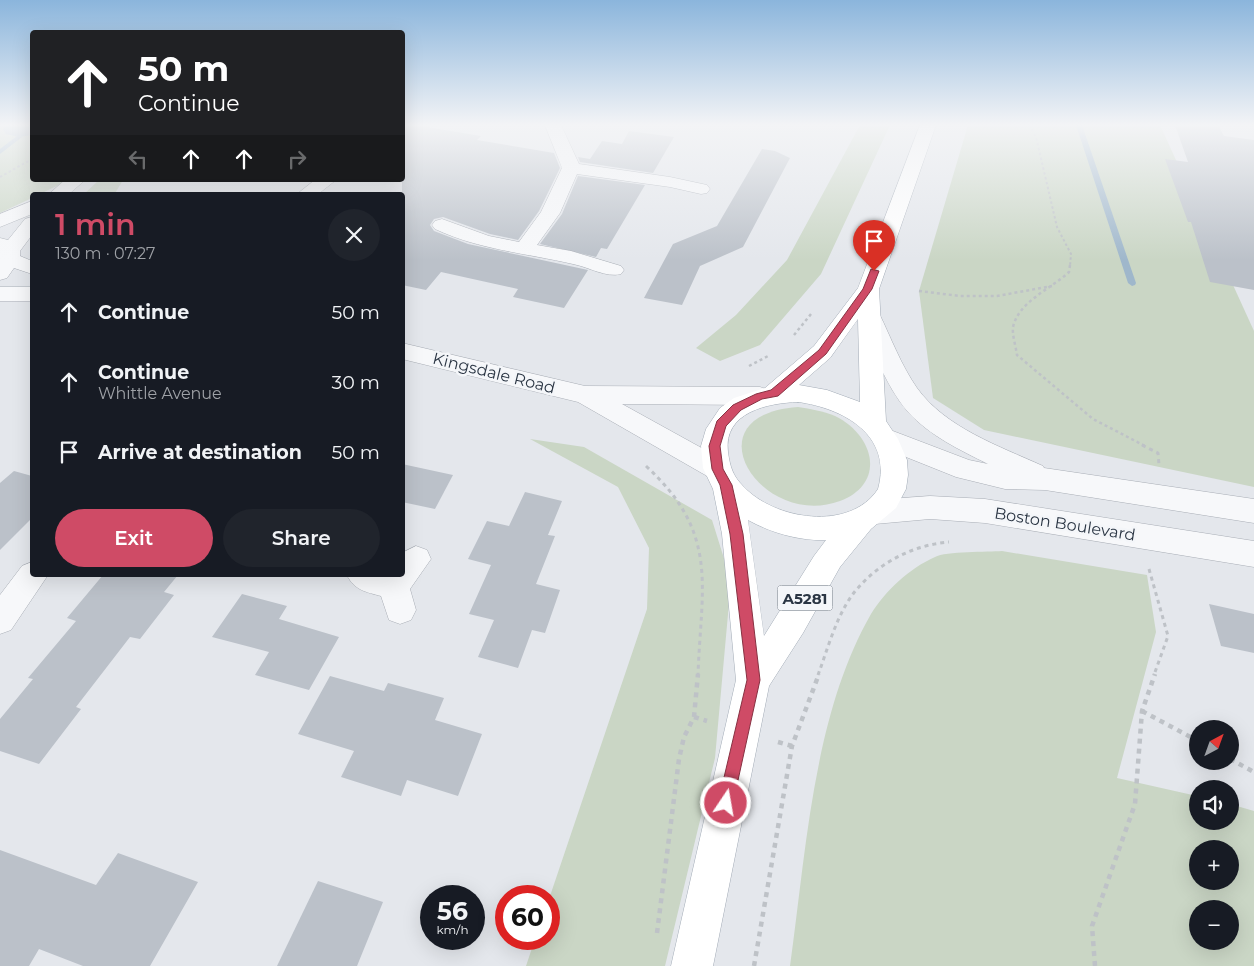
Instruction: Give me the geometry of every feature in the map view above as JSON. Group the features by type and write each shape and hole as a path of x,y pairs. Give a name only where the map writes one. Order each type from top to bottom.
{"main road":[{"name":"A5281","path":"692,966 754,680 736,534 714,446 721,424 737,407 767,395 822,352 868,289 912,170"},
{"name":"A5281","path":"868,289 868,314 879,431"},
{"name":"A5281","path":"754,680 798,613 812,584 825,564 868,516 889,496 895,477 894,458 879,431 852,408 827,398 800,393 767,395"},
{"path":"722,477 746,505 772,520 803,528 835,528 868,516"}],"street":[{"path":"524,249 550,213 569,170"},
{"path":"585,170 670,182 696,195 720,184"},
{"path":"61,192 73,182"},
{"path":"309,192 324,182"},
{"path":"0,222 30,208"},
{"path":"442,225 474,240 587,261 616,272"},
{"path":"30,226 5,257 30,267"},
{"path":"0,294 30,294"},
{"path":"868,314 902,384 918,406 944,426 976,445 1045,479"},
{"name":"Kingsdale Road","path":"405,352 585,395 767,395"},
{"name":"Kingsdale Road","path":"585,395 722,477"},
{"path":"879,431 966,470 1005,478 1045,479 1254,511"},
{"name":"Boston Boulevard","path":"868,516 906,507 940,506 1254,554"},
{"path":"365,577 397,598 416,559"},
{"path":"0,620 32,577"}],"path":[{"path":"0,177 12,170"},
{"path":"1044,170 1057,227 1071,254 1069,272 1055,285 1024,306 1013,328 1017,354 1093,419 1158,454 1159,466"},
{"path":"919,291 960,296 997,296 1055,285"},
{"path":"788,340 813,312"},
{"path":"742,369 776,351"},
{"path":"655,473 668,485 686,510 696,533 701,559 701,636 694,717 685,736 679,759 656,932 661,939"},
{"path":"754,966 792,746 840,617 853,594 874,572 897,557 915,549 937,543 951,542"},
{"path":"1095,966 1092,926 1135,804 1142,711 1168,636 1149,568"},
{"path":"1142,711 1189,736"},
{"path":"1239,764 1254,772"}],"green space":[{"path":"0,170 30,170 30,182 65,182 44,192 30,192 30,199 0,213"},
{"path":"836,170 869,170 821,274 760,345 720,361 696,348 736,315 787,260"},
{"path":"955,170 1181,170 1254,331 1254,487 984,430 933,398 919,291"},
{"path":"97,182 122,182 116,192 86,192"},
{"path":"798,407 821,411 835,416 848,424 859,435 866,446 870,459 865,483 855,493 840,501 811,506 784,500 763,486 748,468 742,448 747,429 765,415"},
{"path":"530,439 584,447 712,520 731,581 715,758 665,966 526,966 531,950 560,950 560,885 554,885 647,609 649,548 618,487"},
{"path":"1002,551 1147,575 1156,632 1117,778 1189,794 1189,830 1239,830 1239,807 1254,811 1254,966 790,966 807,832 824,740 836,696 852,653 871,614 883,597 899,581 916,567 935,557 967,552"}],"building":[{"path":"405,170 559,170 539,211 518,240 490,234 443,217 434,219 430,225 434,231 468,244 588,270 564,308 513,297 518,289 441,272 426,290 405,286 405,192 402,192 402,182 405,182"},
{"path":"634,170 655,170 653,173"},
{"path":"750,170 784,170 743,247 700,266 682,305 644,298 673,244 717,226"},
{"path":"1169,170 1254,170 1254,290 1210,282 1191,222 1188,222"},
{"path":"578,176 645,185 607,249 601,248 596,257 540,244 562,214"},
{"path":"405,465 453,475 435,509 405,503"},
{"path":"14,471 30,475 30,520 0,550 0,483"},
{"path":"525,492 562,501 548,535 555,536 536,584 560,590 545,633 532,630 518,668 478,657 494,620 469,614 491,565 468,559 487,521 509,526"},
{"path":"101,577 176,577 164,592 174,595 140,639 130,637 76,707 81,709 39,764 0,751 0,719 33,679 28,678 76,621 67,618"},
{"path":"242,594 287,606 279,619 339,637 309,690 255,675 269,652 212,637"},
{"path":"1209,604 1254,614 1254,653 1221,646"},
{"path":"330,676 384,691 388,683 444,698 435,720 482,734 458,796 407,780 401,796 341,777 354,751 298,734"},
{"path":"0,850 96,885 118,853 198,882 150,966 83,966 39,949 29,966 0,966"},
{"path":"318,881 383,902 357,966 277,966"}],"waterway":[{"path":"1094,170 1132,283"}],"route":[{"path":"726,803 754,680 736,534 726,485 717,469 714,446 721,424 737,407 760,396 774,393 822,352 868,289 874,271"}]}
